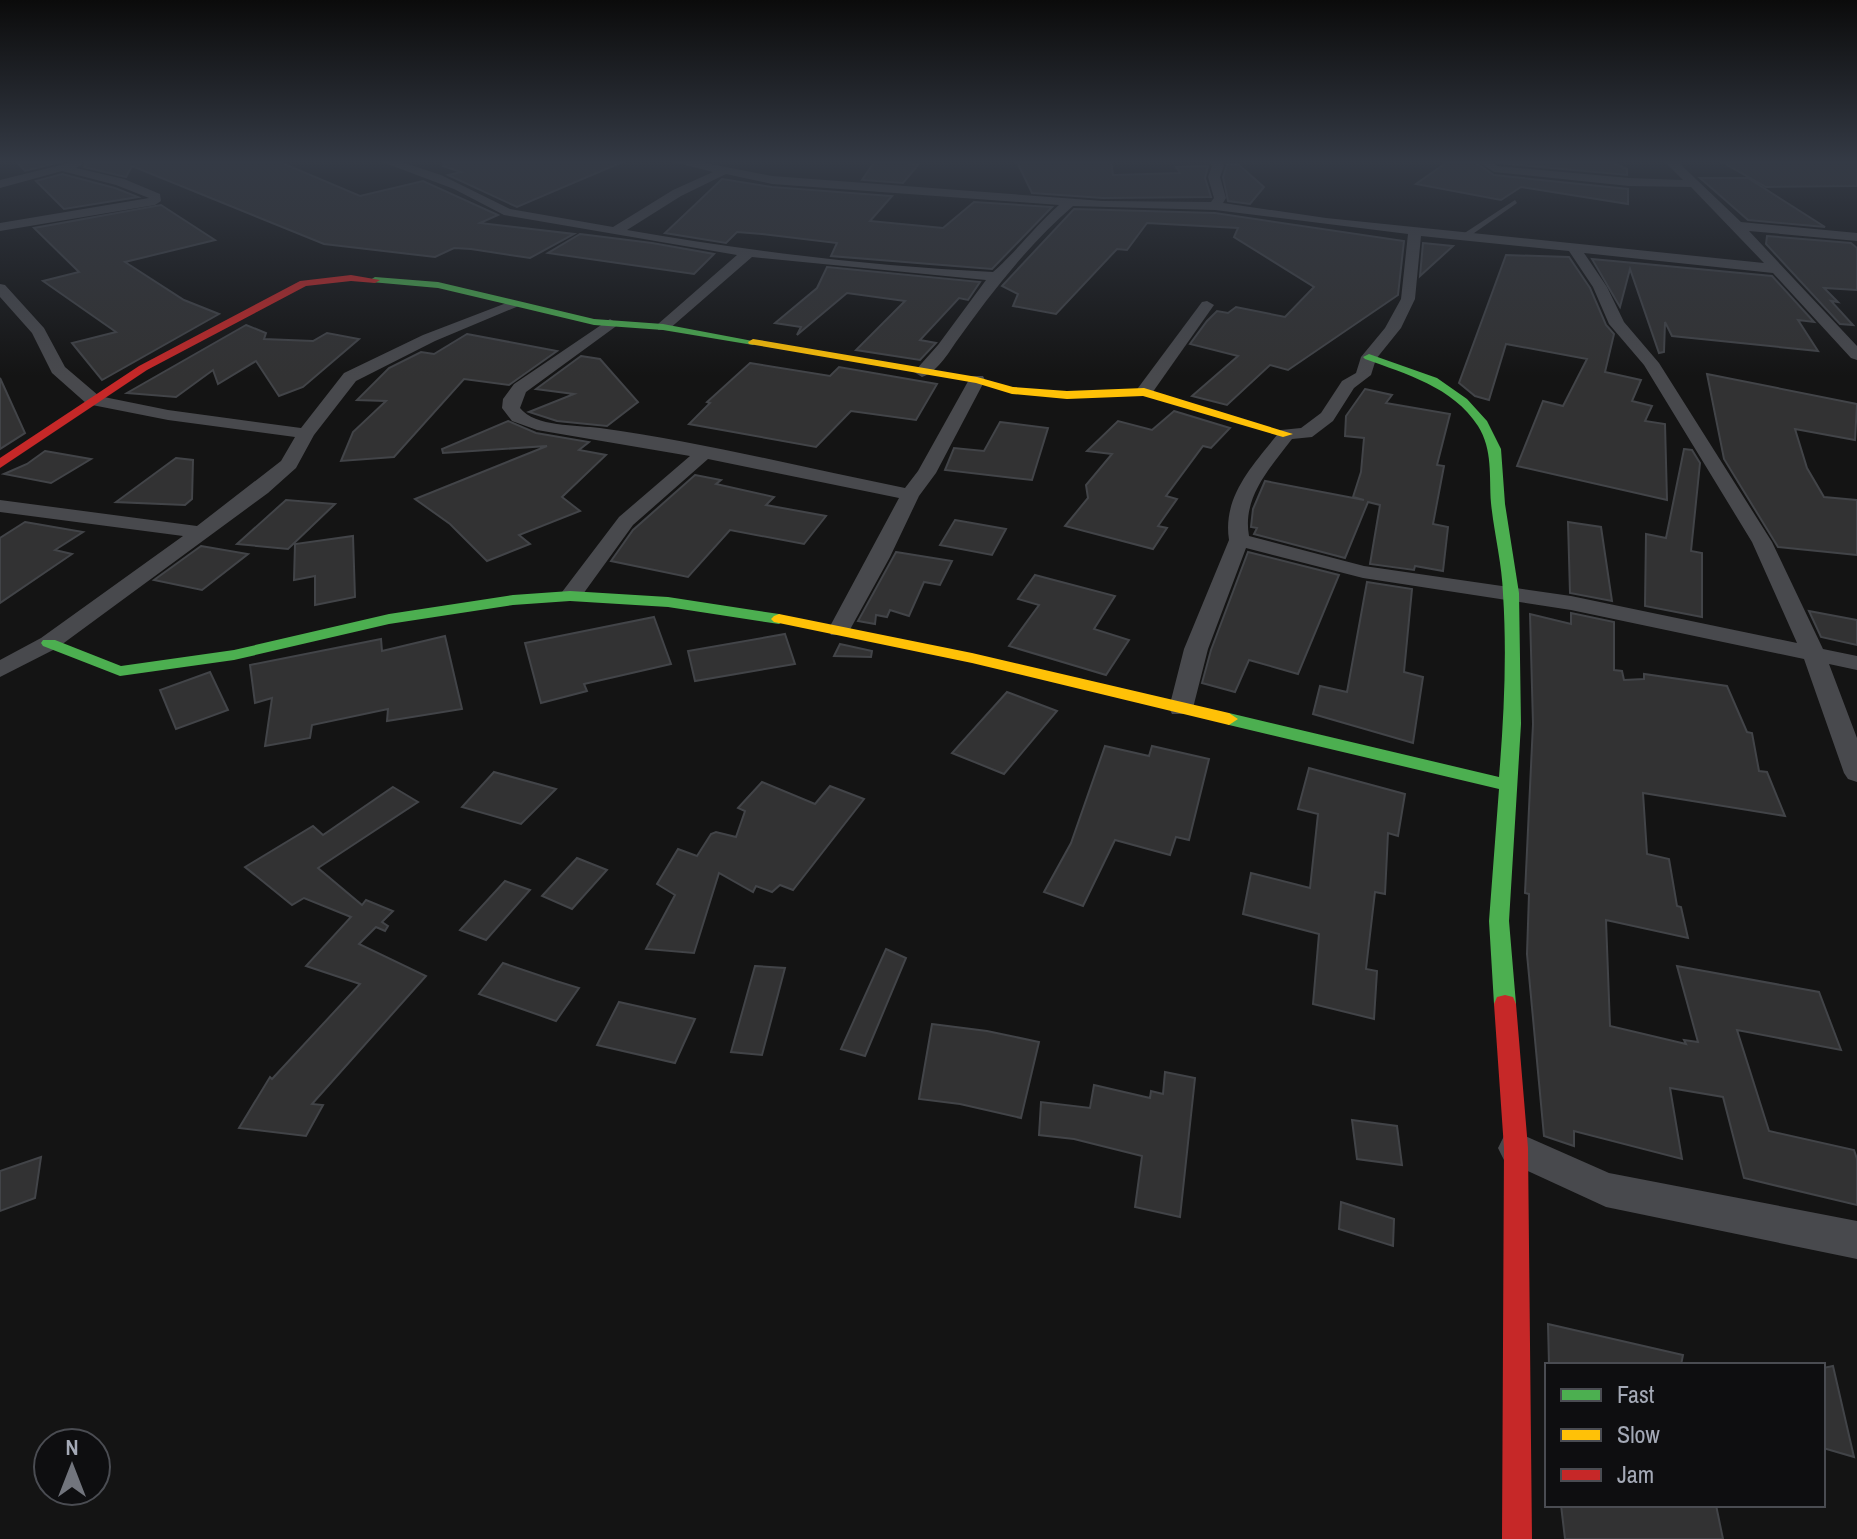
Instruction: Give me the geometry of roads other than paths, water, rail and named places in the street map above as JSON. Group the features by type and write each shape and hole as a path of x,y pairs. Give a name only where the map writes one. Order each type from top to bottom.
{"street":[{"path":"620,232 701,247 936,273 996,276"},
{"path":"922,372 944,348 996,276 1017,258 1036,232"},
{"path":"0,464 57,430 93,400 172,351 304,283 351,278 438,285 489,295 514,305 610,324 663,327 977,380 1012,390 1067,395 1144,392 1287,434 1306,433 1327,417 1348,385 1363,375 1369,357 1379,348 1408,299 1415,232 1777,269"},
{"path":"1742,232 1857,355"},
{"path":"1800,232 1857,237"},
{"path":"1573,247 1600,287 1617,324 1651,363 1762,542 1813,652 1857,773"},
{"path":"663,327 749,252"},
{"path":"0,288 39,331 58,370 93,400 168,415 306,434"},
{"path":"0,670 49,643 261,489 289,464 306,434 350,377 429,338 514,305"},
{"path":"1144,392 1207,305"},
{"path":"610,324 520,388 512,399 511,408 518,417 543,426 619,436 910,495"},
{"path":"1830,326 1857,328"},
{"path":"1369,357 1433,380 1463,402 1483,424 1495,449 1498,504 1511,593 1512,724 1499,921 1516,1148 1517,1539"},
{"path":"839,630 910,495 927,473 977,380"},
{"path":"1181,708 1196,649 1239,540 1234,523 1252,480 1287,434"},
{"path":"570,596 626,521 704,453"},
{"path":"0,506 199,532"},
{"path":"1239,540 1363,572 1511,593 1857,663"},
{"path":"49,643 120,671 234,655 389,619 513,600 570,596 668,602 839,630 1508,785"},
{"path":"1516,1148 1606,1190 1857,1240"}],"lane":[{"path":"1464,236 1470,232"}]}
